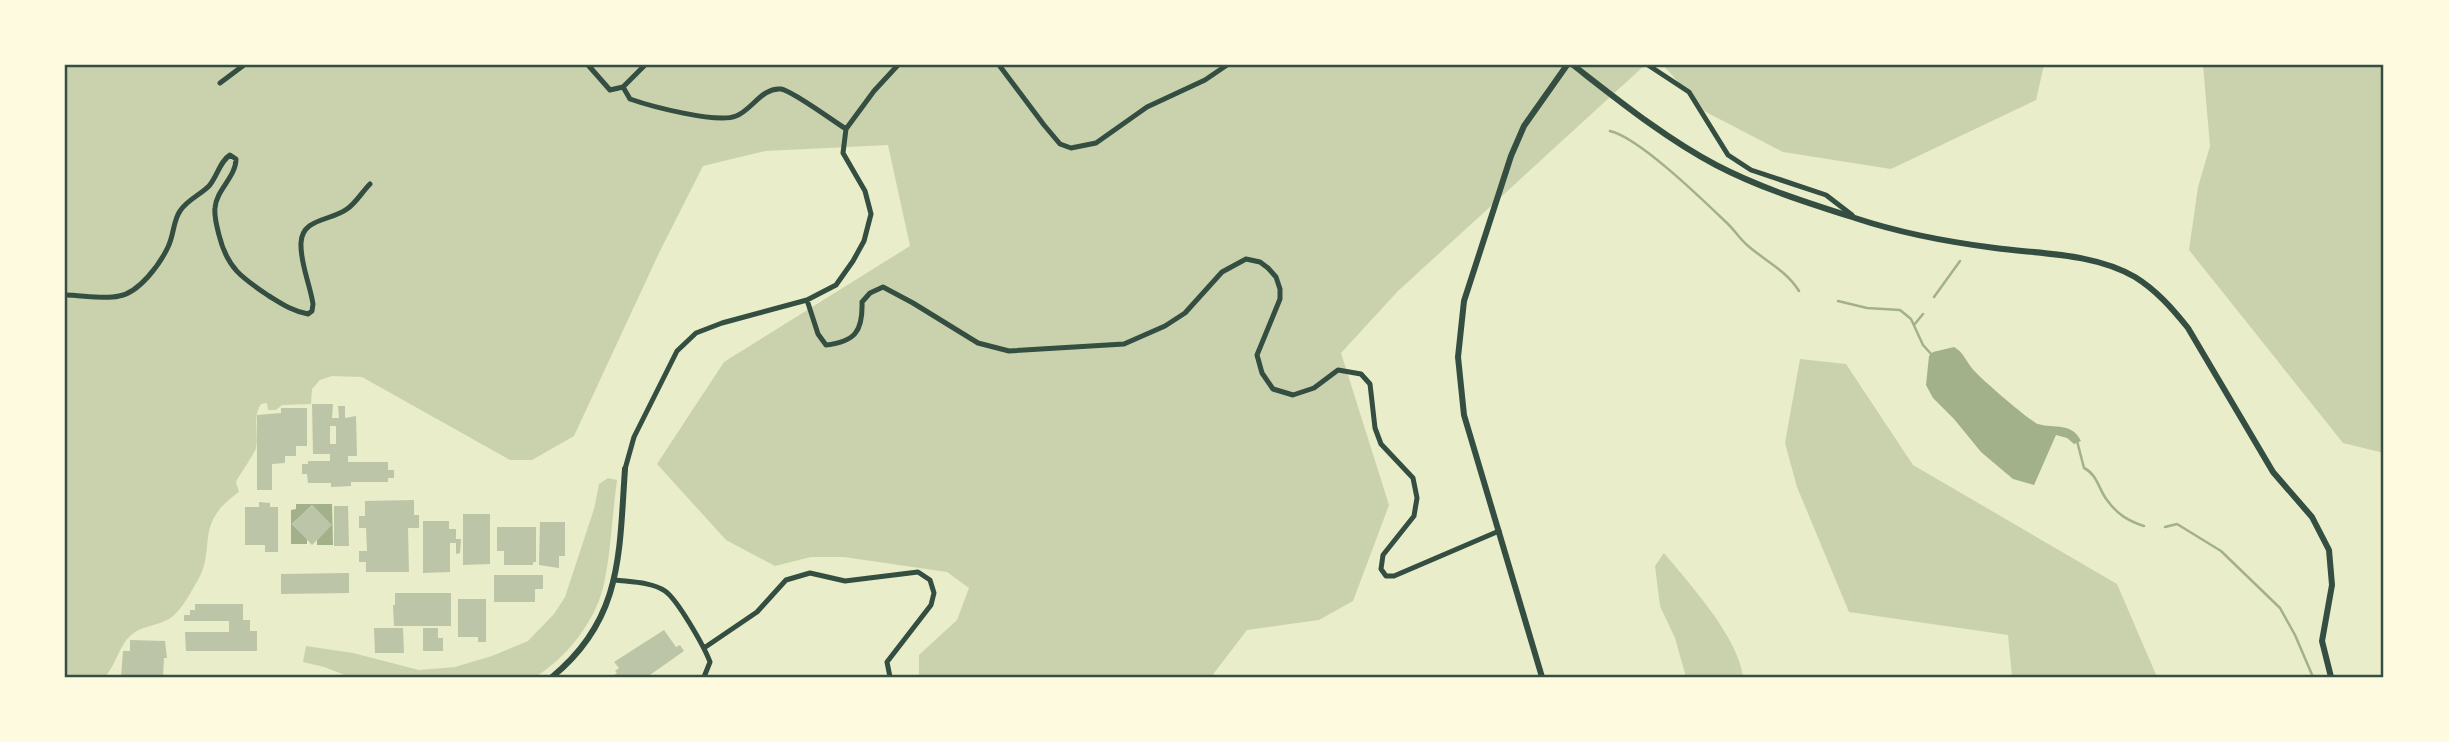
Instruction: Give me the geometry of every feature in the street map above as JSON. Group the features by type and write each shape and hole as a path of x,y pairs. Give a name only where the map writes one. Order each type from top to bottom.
{"street":[{"path":"220,83 244,65"},
{"path":"588,65 610,90 623,87 645,65"},
{"path":"552,677 574,658 592,636 615,580 625,469 634,437 677,351 696,333 722,323 807,300 836,285 864,241 871,214 865,191 843,153 846,129 874,91 898,65"},
{"path":"999,65 1060,144 1071,148 1096,143 1147,107 1205,80 1227,65"},
{"path":"1542,677 1464,415 1458,357 1464,301 1511,156 1524,126 1567,65"},
{"path":"1573,65 1620,102 1714,164 1763,186 1857,219 1952,242 2087,260 2133,276 2151,288 2188,328 2273,472 2312,517 2329,550 2332,585 2322,640 2331,677"},
{"path":"1648,65 1689,92 1728,155 1751,170 1826,195 1857,219"},
{"path":"623,87 630,99 654,107 721,118 736,116 771,90 784,89 846,129"},
{"path":"65,295 118,297 134,289 168,249 178,213 183,206 208,187 225,158 230,155 234,157 236,165 218,195 215,209 223,253 232,268 244,279 292,311 308,314 312,311 313,304 303,261 301,243 304,232 310,225 345,211 370,184"},
{"path":"807,300 818,334 826,345 840,344 857,332 862,318 862,302 870,293 883,287 978,343 1009,351 1124,344 1165,326 1185,313 1222,272 1234,264 1246,259 1260,262 1276,277 1280,299 1258,355 1262,373 1273,389 1293,395 1314,388 1338,370 1361,374 1370,384 1381,444 1413,478 1417,498 1414,516 1383,555 1381,569 1386,576 1394,576 1499,530"},
{"path":"704,648 757,612 786,580 810,573 845,581 918,572 930,580 934,593 931,605 887,662 890,677"},
{"path":"615,580 664,590 704,648 709,662 704,677"}],"shaded area":[{"path":"65,65 1645,65 1398,291 1341,353 1389,505 1353,601 1319,620 1247,630 1211,677 919,677 919,655 957,620 969,588 947,572 844,557 811,557 775,566 726,540 657,464 724,362 910,246 888,145 765,151 703,166 659,253 574,436 532,460 510,460 362,377 332,376 320,380 312,389 311,404 282,405 276,410 268,410 267,403 261,404 256,420 256,448 236,482 239,492 215,515 210,526 202,572 184,604 169,619 130,636 105,677 65,677"},
{"path":"1663,65 2044,65 2036,100 1891,169 1783,152 1704,111"},
{"path":"2203,65 2384,65 2384,453 2343,443 2189,250 2198,187 2210,146"},
{"path":"1954,347 1983,379 2025,415 2038,424 2073,431 2081,441 2074,444 2067,438 2056,435 2034,485 2013,479 1981,452 1933,398 1926,385 1929,356 1933,352"},
{"path":"1800,359 1846,364 1913,465 2117,584 2157,677 2012,677 2008,635 1849,612 1797,487 1785,443"},
{"path":"608,478 617,480 608,562 599,601 577,639 557,660 535,677 350,677 303,662 306,646 353,653 419,670 455,667 528,641 554,614 565,597 594,509 599,484"},
{"path":"296,504 332,504 333,545 317,545 317,540 331,525 312,505 292,524 307,539 307,544 291,544 291,510 296,509"},
{"path":"1664,553 1723,629 1732,645 1743,677 1686,677 1675,638 1660,606 1655,566"}],"building":[{"path":"312,404 333,404 332,418 339,418 338,406 345,406 345,418 356,416 357,456 348,456 348,462 388,462 388,470 394,470 394,478 388,478 388,482 351,482 351,486 331,487 331,483 308,483 307,474 302,474 302,464 308,464 308,461 330,461 330,454 313,454","holes":["330,426 336,426 336,444 330,444"]},
{"path":"281,408 307,408 307,446 296,446 296,456 285,456 285,463 272,464 272,490 257,490 257,415 281,413"},
{"path":"414,500 414,515 419,515 419,528 408,528 409,572 366,572 366,562 359,562 359,551 367,551 366,528 359,528 359,516 365,516 365,501"},
{"path":"259,502 278,507 278,552 265,552 265,545 245,545 245,507 259,507"},
{"path":"312,505 332,525 312,545 292,524"},
{"path":"334,506 348,506 349,546 334,546"},
{"path":"463,514 490,514 490,564 463,565"},
{"path":"423,521 449,521 449,529 456,529 456,539 461,539 460,553 456,554 456,543 450,543 450,572 423,573"},
{"path":"540,522 565,522 565,556 559,556 559,568 539,565"},
{"path":"497,527 536,527 536,562 533,562 533,565 504,565 504,551 497,551"},
{"path":"349,573 349,593 281,594 281,574"},
{"path":"494,575 543,575 543,589 535,589 535,602 494,602"},
{"path":"395,593 451,593 451,626 394,626"},
{"path":"458,599 486,599 486,642 478,642 478,637 458,637"},
{"path":"195,604 243,604 243,620 250,620 250,631 257,631 257,651 186,651 185,632 229,632 229,621 184,621 184,615 190,615 190,610 195,610"},
{"path":"374,628 403,628 404,653 375,653"},
{"path":"423,628 438,628 438,638 443,638 443,651 423,651"},
{"path":"664,630 676,647 680,645 684,651 647,677 611,677 619,668 614,662"},
{"path":"130,640 165,641 167,658 164,658 163,677 121,677 123,651 130,651"}],"waterway":[{"path":"1610,131 1638,145 1672,172 1747,245 1788,277 1799,291"},
{"path":"1934,297 1960,261"},
{"path":"1838,301 1867,308 1900,310 1911,319 1923,345 1932,355"},
{"path":"1914,325 1923,314"},
{"path":"2077,441 2084,468 2095,478 2111,505 2123,516 2144,526"},
{"path":"2165,527 2177,524 2221,551 2280,608 2313,677"}]}
